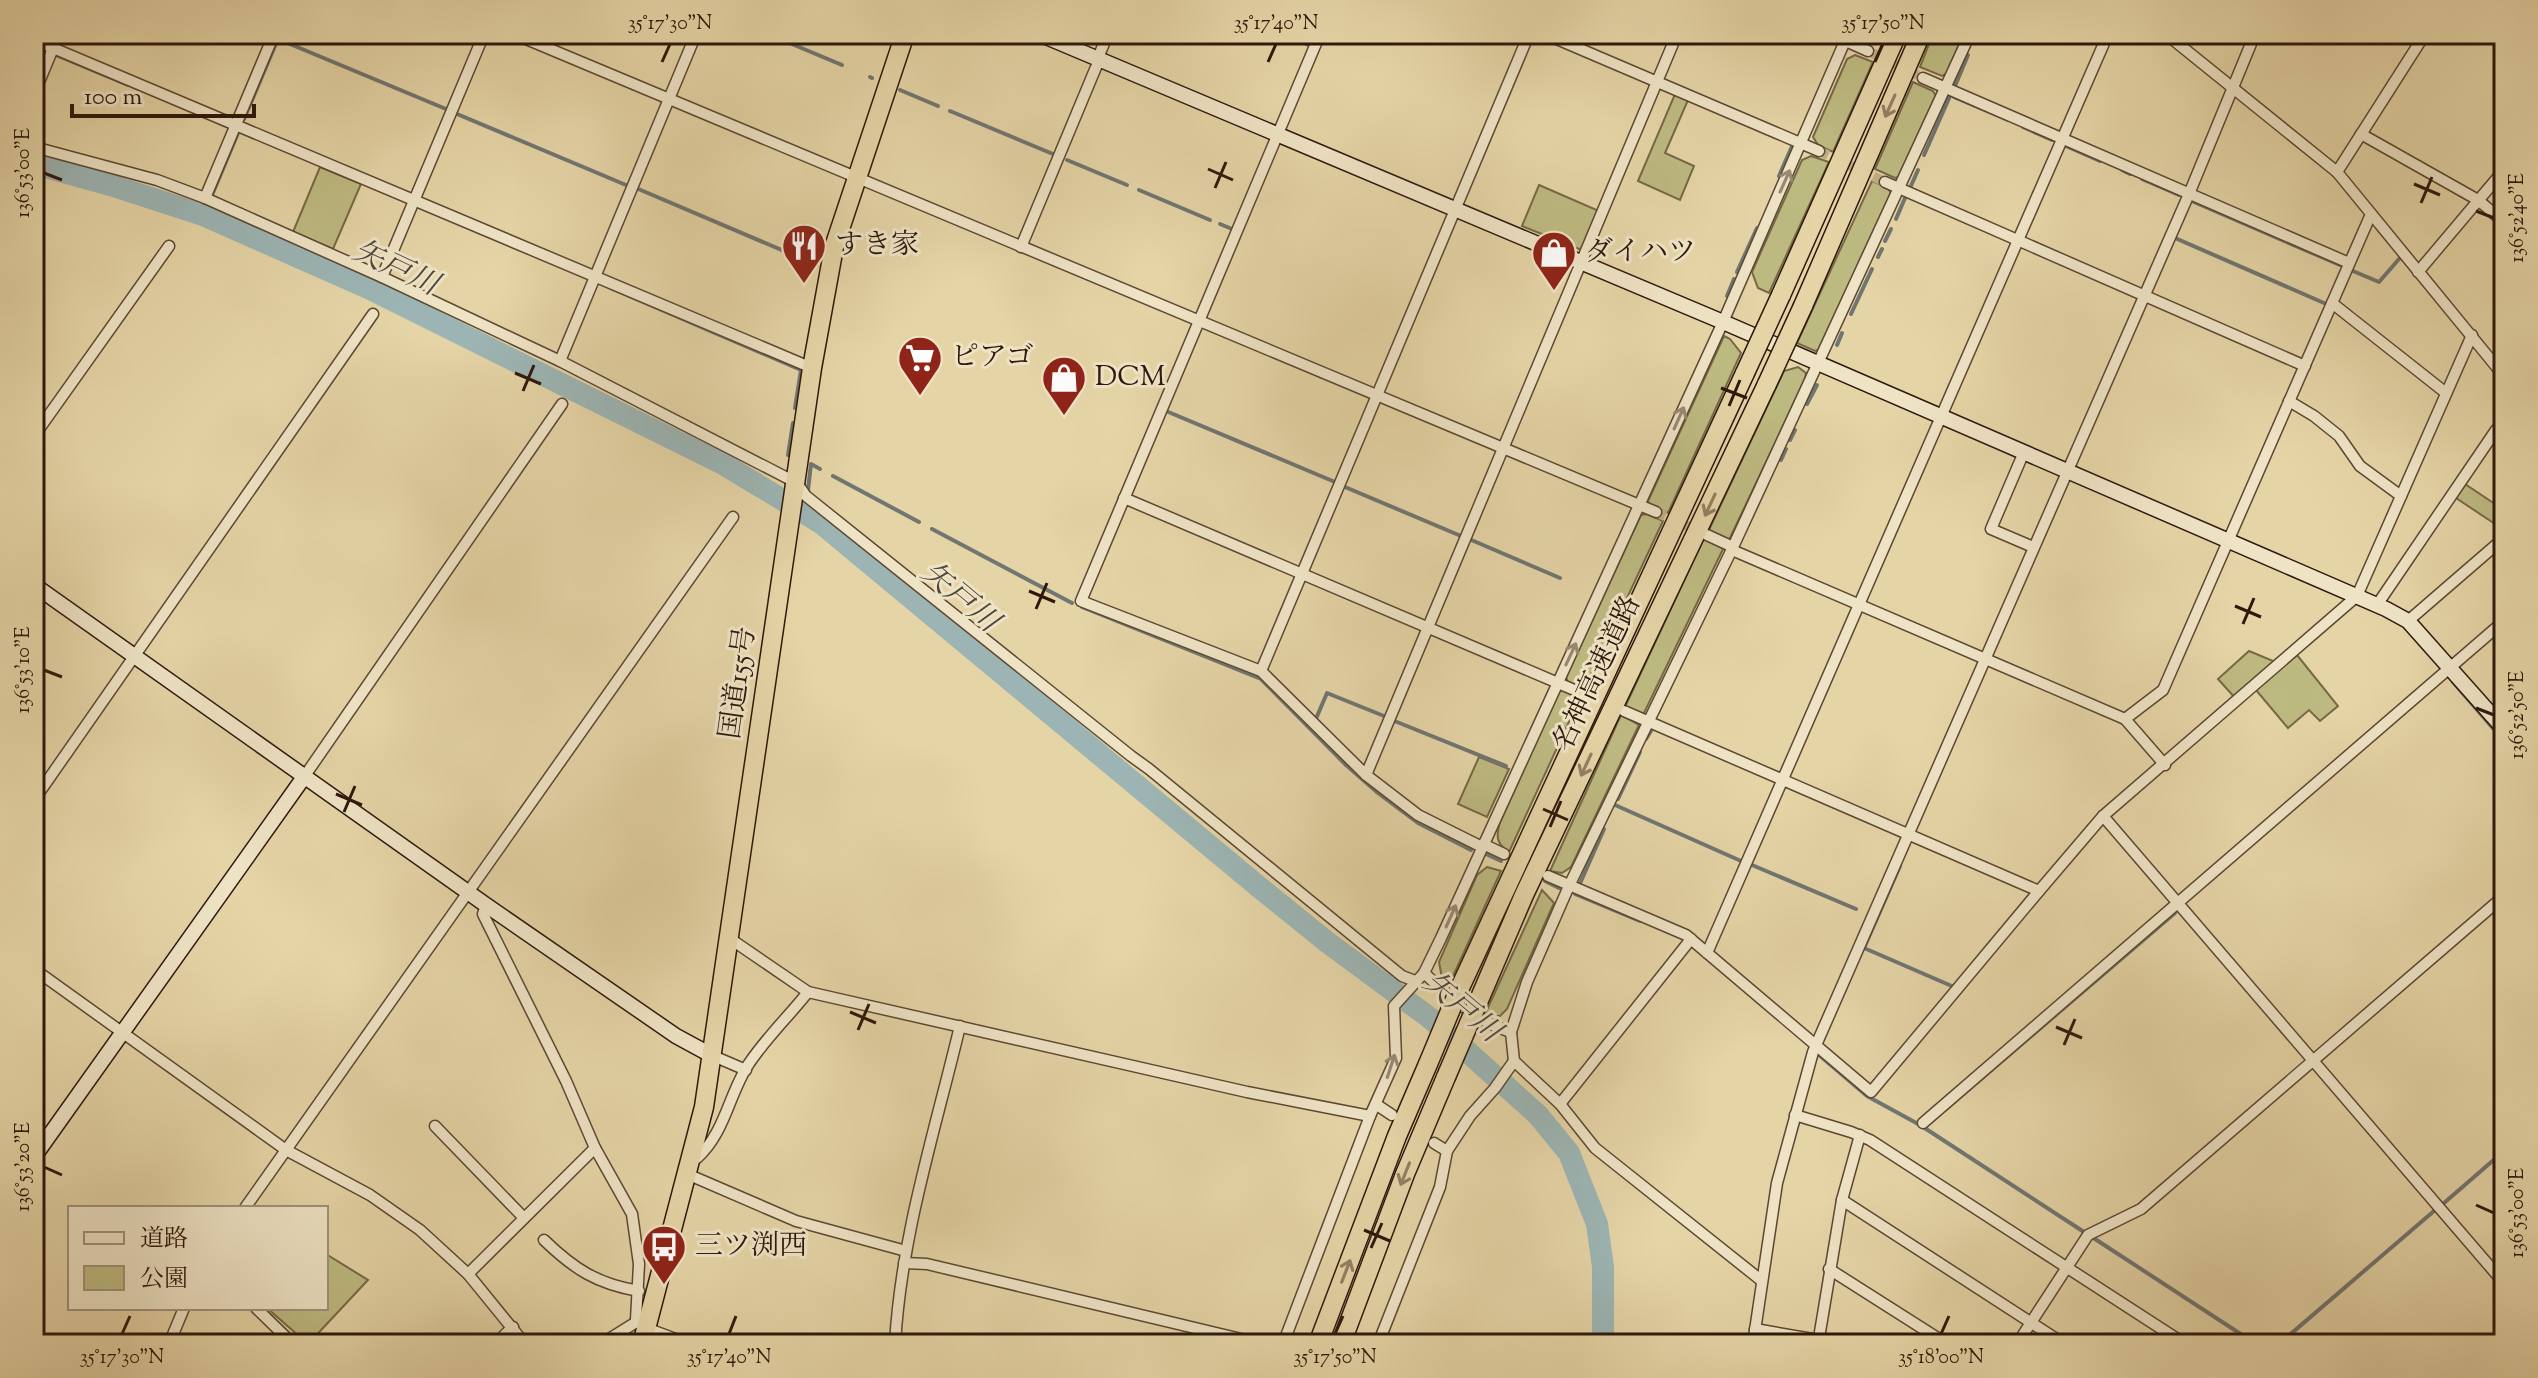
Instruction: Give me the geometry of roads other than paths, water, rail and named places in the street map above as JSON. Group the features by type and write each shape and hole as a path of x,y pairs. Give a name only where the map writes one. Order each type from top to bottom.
{"highway":[{"name":"国道155号","path":"642,1331 704,1107 812,368 834,247 905,34"},
{"name":"名神高速道路","path":"1318,1344 1397,1136 1458,992 1781,295 1897,34"},
{"name":"名神高速道路","path":"1341,1344 1405,1174 1524,895 1803,306 1921,34"}],"street":[{"path":"34,94 59,34"},
{"path":"205,198 274,34"},
{"path":"382,277 484,34"},
{"path":"514,34 1656,512"},
{"path":"560,361 696,34"},
{"path":"1039,34 1723,322 2377,605 2408,621 2504,729"},
{"path":"1021,247 1108,34"},
{"path":"1320,34 1081,601 1261,671 1366,775 1418,815 1504,854"},
{"path":"1261,671 1529,34"},
{"path":"1545,34 1819,151"},
{"path":"1366,775 1677,34"},
{"path":"1830,34 1846,37 1868,51"},
{"path":"1378,1344 1440,1187 1447,1151 1512,1063 1511,1032 1527,982 1569,886 1733,549 1970,34"},
{"path":"1707,953 2108,34"},
{"path":"2166,34 2337,172 2418,272 2502,368"},
{"path":"1753,1344 1777,1183 1816,1045 2189,194 2255,34"},
{"path":"2337,172 2425,34"},
{"path":"1283,1344 1370,1116 1396,1058 1394,1006 1424,973 1723,322 1846,37"},
{"path":"34,40 812,368"},
{"path":"1923,78 2349,263"},
{"path":"2361,134 2478,200 2504,222"},
{"path":"34,147 157,180 205,198 560,361 796,486 1161,778 1402,976 1414,982"},
{"path":"2418,272 2504,170"},
{"path":"1885,182 2305,366"},
{"path":"2125,719 2163,690 2371,214"},
{"path":"34,436 169,246"},
{"path":"2332,303 2446,393"},
{"path":"34,800 373,314"},
{"path":"1548,876 1686,935 1871,1092 2103,816 2357,596 2472,335"},
{"path":"2289,401 2331,429 2360,466 2401,496"},
{"path":"34,1157 304,777 562,404"},
{"path":"2377,605 2496,430"},
{"path":"2024,452 1991,529 2033,547"},
{"path":"1124,498 1572,689"},
{"path":"246,1206 733,517"},
{"path":"1707,535 1859,605 2125,719 2165,765"},
{"path":"2408,621 2504,538"},
{"path":"34,585 468,893 676,1036 746,1070"},
{"path":"1923,1123 2504,621"},
{"path":"1624,711 2039,891"},
{"path":"2103,816 2504,1283"},
{"path":"2017,1344 2088,1235 2141,1209 2504,896"},
{"path":"486,905 483,914 566,1081 595,1148 632,1214 639,1264 642,1331"},
{"path":"729,938 808,992 1247,1092 1370,1116"},
{"path":"1560,1104 1691,939"},
{"path":"34,969 286,1150 370,1195 420,1230 468,1274 525,1344"},
{"path":"1424,973 1489,1026 1511,1032"},
{"path":"808,992 746,1070 727,1114 703,1153 689,1165 796,1221 927,1264 1262,1344"},
{"path":"895,1344 897,1304 905,1257 960,1026"},
{"path":"1512,1063 1560,1104 1595,1148 1762,1281"},
{"path":"1377,1105 1392,1115"},
{"path":"1795,1115 1870,1140 2185,1344"},
{"path":"435,1126 524,1218"},
{"path":"1755,1329 1820,1343 1842,1200 1860,1135"},
{"path":"1434,1143 1447,1151"},
{"path":"468,1274 595,1148"},
{"path":"1842,1200 2064,1344"},
{"path":"544,1240 563,1259 588,1276 615,1287 639,1291"},
{"path":"1829,1269 1947,1344"},
{"path":"169,1344 183,1310"},
{"path":"258,1310 293,1344"},
{"path":"495,1344 513,1327"},
{"path":"601,1344 642,1331 689,1344"}],"waterway":[{"path":"244,119 280,34"},
{"path":"768,34 842,65"},
{"path":"1283,34 1311,46"},
{"path":"278,39 446,109"},
{"path":"34,46 46,51"},
{"path":"56,55 128,85"},
{"path":"1955,86 1968,55"},
{"path":"900,90 938,106"},
{"path":"1924,155 1950,96"},
{"path":"1954,97 2008,120"},
{"path":"950,111 1053,154"},
{"path":"457,114 626,185"},
{"path":"2023,127 2052,140"},
{"path":"212,195 238,133"},
{"path":"1779,176 1791,143"},
{"path":"2066,146 2100,161"},
{"path":"1067,160 1127,185"},
{"name":"矢戸川","path":"34,164 203,215 368,288 723,464 821,523 1259,887 1430,1018 1538,1115 1569,1153 1597,1224 1603,1267 1603,1344"},
{"path":"1910,188 1918,170"},
{"path":"2122,170 2130,174"},
{"path":"2142,179 2179,195"},
{"path":"636,188 817,265"},
{"path":"1139,190 1210,220"},
{"path":"1896,219 1905,198"},
{"path":"2194,202 2340,265"},
{"path":"1220,224 1232,229"},
{"path":"1737,272 1757,228"},
{"path":"1885,241 1891,229"},
{"path":"2175,238 2324,303"},
{"path":"1878,257 1882,249"},
{"path":"2353,271 2379,282 2399,259"},
{"path":"1851,314 1872,269"},
{"path":"1727,296 1734,279"},
{"path":"613,289 801,370 795,408"},
{"path":"1837,345 1842,333"},
{"path":"1807,404 1817,385"},
{"path":"1166,411 1335,482"},
{"path":"788,455 793,423"},
{"path":"1790,440 1795,430"},
{"path":"1781,460 1786,449"},
{"path":"808,490 811,464 820,469"},
{"path":"833,476 919,522"},
{"path":"1345,487 1461,536"},
{"path":"932,529 1072,603"},
{"path":"1469,539 1560,578"},
{"path":"1082,607 1261,679 1378,793 1418,823 1471,850"},
{"path":"2453,682 2504,741"},
{"path":"1315,721 1327,693 1384,716"},
{"path":"1392,720 1506,766"},
{"path":"1646,739 1651,731"},
{"path":"1618,799 1640,752"},
{"path":"1615,805 1741,861"},
{"path":"1578,888 1604,829"},
{"path":"1486,854 1501,861"},
{"path":"1752,865 1856,909"},
{"path":"1900,866 1864,948 1954,987"},
{"path":"1545,881 1559,888"},
{"path":"1575,894 1640,921"},
{"path":"1946,1109 2175,913"},
{"path":"1819,1055 1867,1096 1920,1125 2084,1232"},
{"path":"2444,1203 2504,1151"},
{"path":"2279,1344 2434,1211"},
{"path":"2092,1237 2256,1344"}],"tunnel":[{"path":"1868,51 1923,78"},
{"path":"1819,151 1885,182"},
{"path":"1656,512 1698,531"}],"place":[{"name":"すき家","path":"804,285"},
{"name":"ダイハツ","path":"1554,292"},
{"name":"ピアゴ","path":"920,397"},
{"name":"DCM","path":"1064,417"},
{"name":"三ツ渕西","path":"664,1286"}]}
